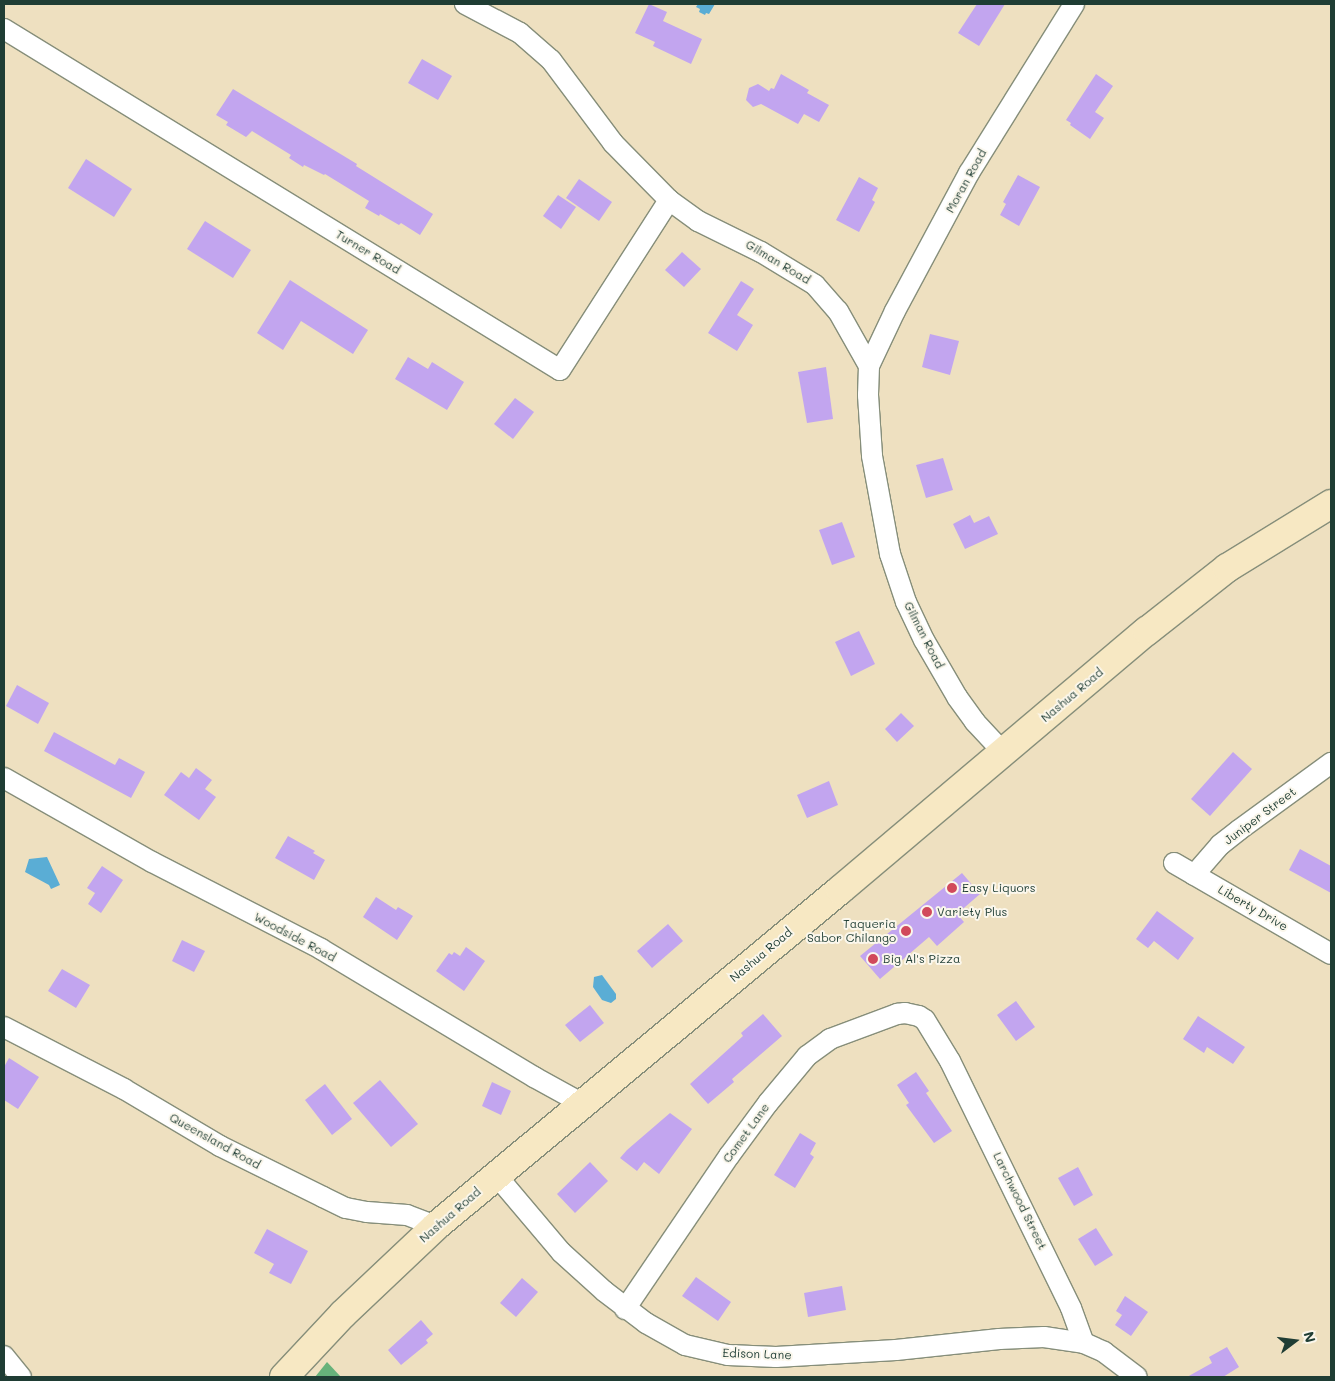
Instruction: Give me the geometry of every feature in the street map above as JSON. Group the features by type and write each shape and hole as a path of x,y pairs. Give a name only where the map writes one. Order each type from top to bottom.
{"main road":[{"name":"Nashua Road","path":"284,1377 350,1308 436,1226 1147,631 1212,579 1331,504"}],"street":[{"name":"Gilman Road","path":"465,4 520,33 551,60 613,143 669,200 698,221 761,252 815,284 838,311 870,366 868,395 872,456 890,554 900,586 924,640 957,697 975,722 1003,752"},
{"name":"Moran Road","path":"870,366 895,311 969,173 1074,4"},
{"name":"Turner Road","path":"4,29 560,370 669,200"},
{"name":"Juniper Street","path":"1194,875 1220,845 1331,763"},
{"name":"Woodside Road","path":"4,778 152,862 320,949 534,1077 583,1104"},
{"name":"Liberty Drive","path":"1174,863 1331,954"},
{"name":"Comet Lane","path":"625,1309 729,1156 768,1103 813,1050 830,1039 888,1017 897,1014 912,1014"},
{"name":"Larchwood Street","path":"912,1014 925,1020 950,1061 1071,1308 1084,1343"},
{"name":"Queensland Road","path":"4,1027 124,1089 220,1146 323,1198 346,1208 367,1212 407,1215 436,1226"},
{"name":"Edison Lane","path":"496,1175 561,1252 625,1309 664,1335 685,1345 735,1356 839,1354 1022,1337 1066,1339 1084,1343"},
{"path":"1084,1343 1104,1352 1137,1377"},
{"path":"4,1356 21,1377"}],"green space":[{"path":"327,1362 341,1377 315,1377"}],"water":[{"path":"698,4 715,4 709,14 706,13 705,15 699,12 700,9 696,7"},
{"path":"47,857 60,885 51,889 49,885 25,872 29,859"},
{"path":"602,975 616,994 616,999 611,1003 602,1000 593,987 594,977"}],"building":[{"path":"649,4 667,12 663,21 702,39 691,64 653,46 655,42 635,33"},
{"path":"977,4 1005,4 979,46 958,33"},
{"path":"422,59 452,76 438,100 408,83"},
{"path":"781,74 809,90 807,93 829,105 819,122 804,114 798,124 761,104 753,107 746,100 749,88 758,84 769,91 771,88 774,89"},
{"path":"1096,74 1113,86 1095,112 1104,118 1090,139 1066,120"},
{"path":"233,89 357,164 356,166 433,214 420,235 401,223 399,225 365,208 369,201 325,174 304,165 303,167 289,158 291,155 252,131 246,137 226,125 228,122 216,115"},
{"path":"86,159 132,189 114,217 68,188"},
{"path":"1018,175 1040,187 1019,226 1000,215 1006,204 1003,202"},
{"path":"859,177 878,188 872,200 875,202 859,232 836,220"},
{"path":"579,179 612,202 599,221 566,198"},
{"path":"558,195 576,207 561,229 543,216"},
{"path":"205,221 251,250 233,278 187,249"},
{"path":"682,252 701,269 684,287 665,270"},
{"path":"290,280 368,330 353,354 301,321 283,350 257,333"},
{"path":"741,281 754,289 737,315 753,325 737,351 708,333"},
{"path":"930,334 959,341 950,375 922,367"},
{"path":"408,357 428,369 432,362 464,382 447,410 395,379"},
{"path":"826,367 833,419 807,423 798,372"},
{"path":"515,398 534,412 513,439 494,424"},
{"path":"943,458 953,490 926,498 916,465"},
{"path":"970,515 974,523 989,516 998,534 965,549 953,524"},
{"path":"842,522 855,557 832,565 819,530"},
{"path":"859,631 875,664 851,676 835,642"},
{"path":"17,685 49,703 38,724 6,706"},
{"path":"901,713 914,726 897,742 885,729"},
{"path":"54,732 115,765 119,758 145,772 131,798 44,751"},
{"path":"1233,752 1252,769 1210,816 1191,799"},
{"path":"196,768 212,780 205,789 216,797 199,820 164,795 181,772 189,778"},
{"path":"829,781 838,805 807,818 797,795"},
{"path":"288,836 315,851 313,853 325,860 314,880 275,858"},
{"path":"1300,849 1331,866 1331,893 1289,870"},
{"path":"102,866 123,880 101,913 88,904 95,893 87,888"},
{"path":"962,873 980,894 957,914 964,922 937,946 929,937 880,979 860,956"},
{"path":"376,897 396,910 398,907 413,916 397,940 363,917"},
{"path":"1157,911 1194,938 1178,960 1154,941 1148,948 1136,939"},
{"path":"668,924 683,941 652,968 637,951"},
{"path":"182,940 205,951 194,972 172,961"},
{"path":"466,947 485,961 464,991 436,971 449,953 452,955 454,952 460,956"},
{"path":"62,969 90,985 76,1008 48,991"},
{"path":"1016,1001 1035,1027 1016,1041 997,1015"},
{"path":"590,1005 604,1023 580,1042 565,1025"},
{"path":"763,1014 782,1036 732,1079 734,1082 708,1104 690,1084 743,1036 741,1033"},
{"path":"1198,1016 1245,1047 1233,1064 1207,1047 1204,1053 1183,1039"},
{"path":"9,1058 39,1077 18,1109 4,1100 4,1067"},
{"path":"916,1072 929,1091 926,1093 952,1131 934,1143 906,1105 909,1103 897,1085"},
{"path":"380,1080 418,1124 391,1147 353,1103"},
{"path":"492,1082 511,1091 501,1115 482,1106"},
{"path":"325,1084 352,1119 332,1135 305,1100"},
{"path":"670,1113 692,1129 659,1174 644,1162 637,1171 620,1158 627,1150"},
{"path":"800,1133 816,1143 810,1154 814,1157 795,1188 774,1175"},
{"path":"590,1162 608,1181 575,1213 557,1194"},
{"path":"1078,1167 1093,1195 1074,1206 1058,1178"},
{"path":"1096,1228 1113,1255 1095,1266 1078,1239"},
{"path":"267,1229 308,1251 291,1284 269,1273 274,1264 254,1253"},
{"path":"696,1277 731,1302 718,1321 682,1296"},
{"path":"522,1278 538,1292 516,1317 500,1303"},
{"path":"842,1286 846,1310 808,1317 804,1293"},
{"path":"1125,1296 1148,1312 1131,1336 1115,1325 1122,1315 1116,1311"},
{"path":"421,1320 433,1334 426,1340 428,1343 401,1365 388,1350"},
{"path":"1227,1347 1239,1367 1223,1377 1187,1377 1212,1363 1209,1357"}],"place":[{"name":"Easy Liquors","path":"952,888"},
{"name":"Variety Plus","path":"927,912"},
{"name":"Taqueria Sabor Chilango","path":"906,931"},
{"name":"Big Al's Pizza","path":"873,959"}]}
